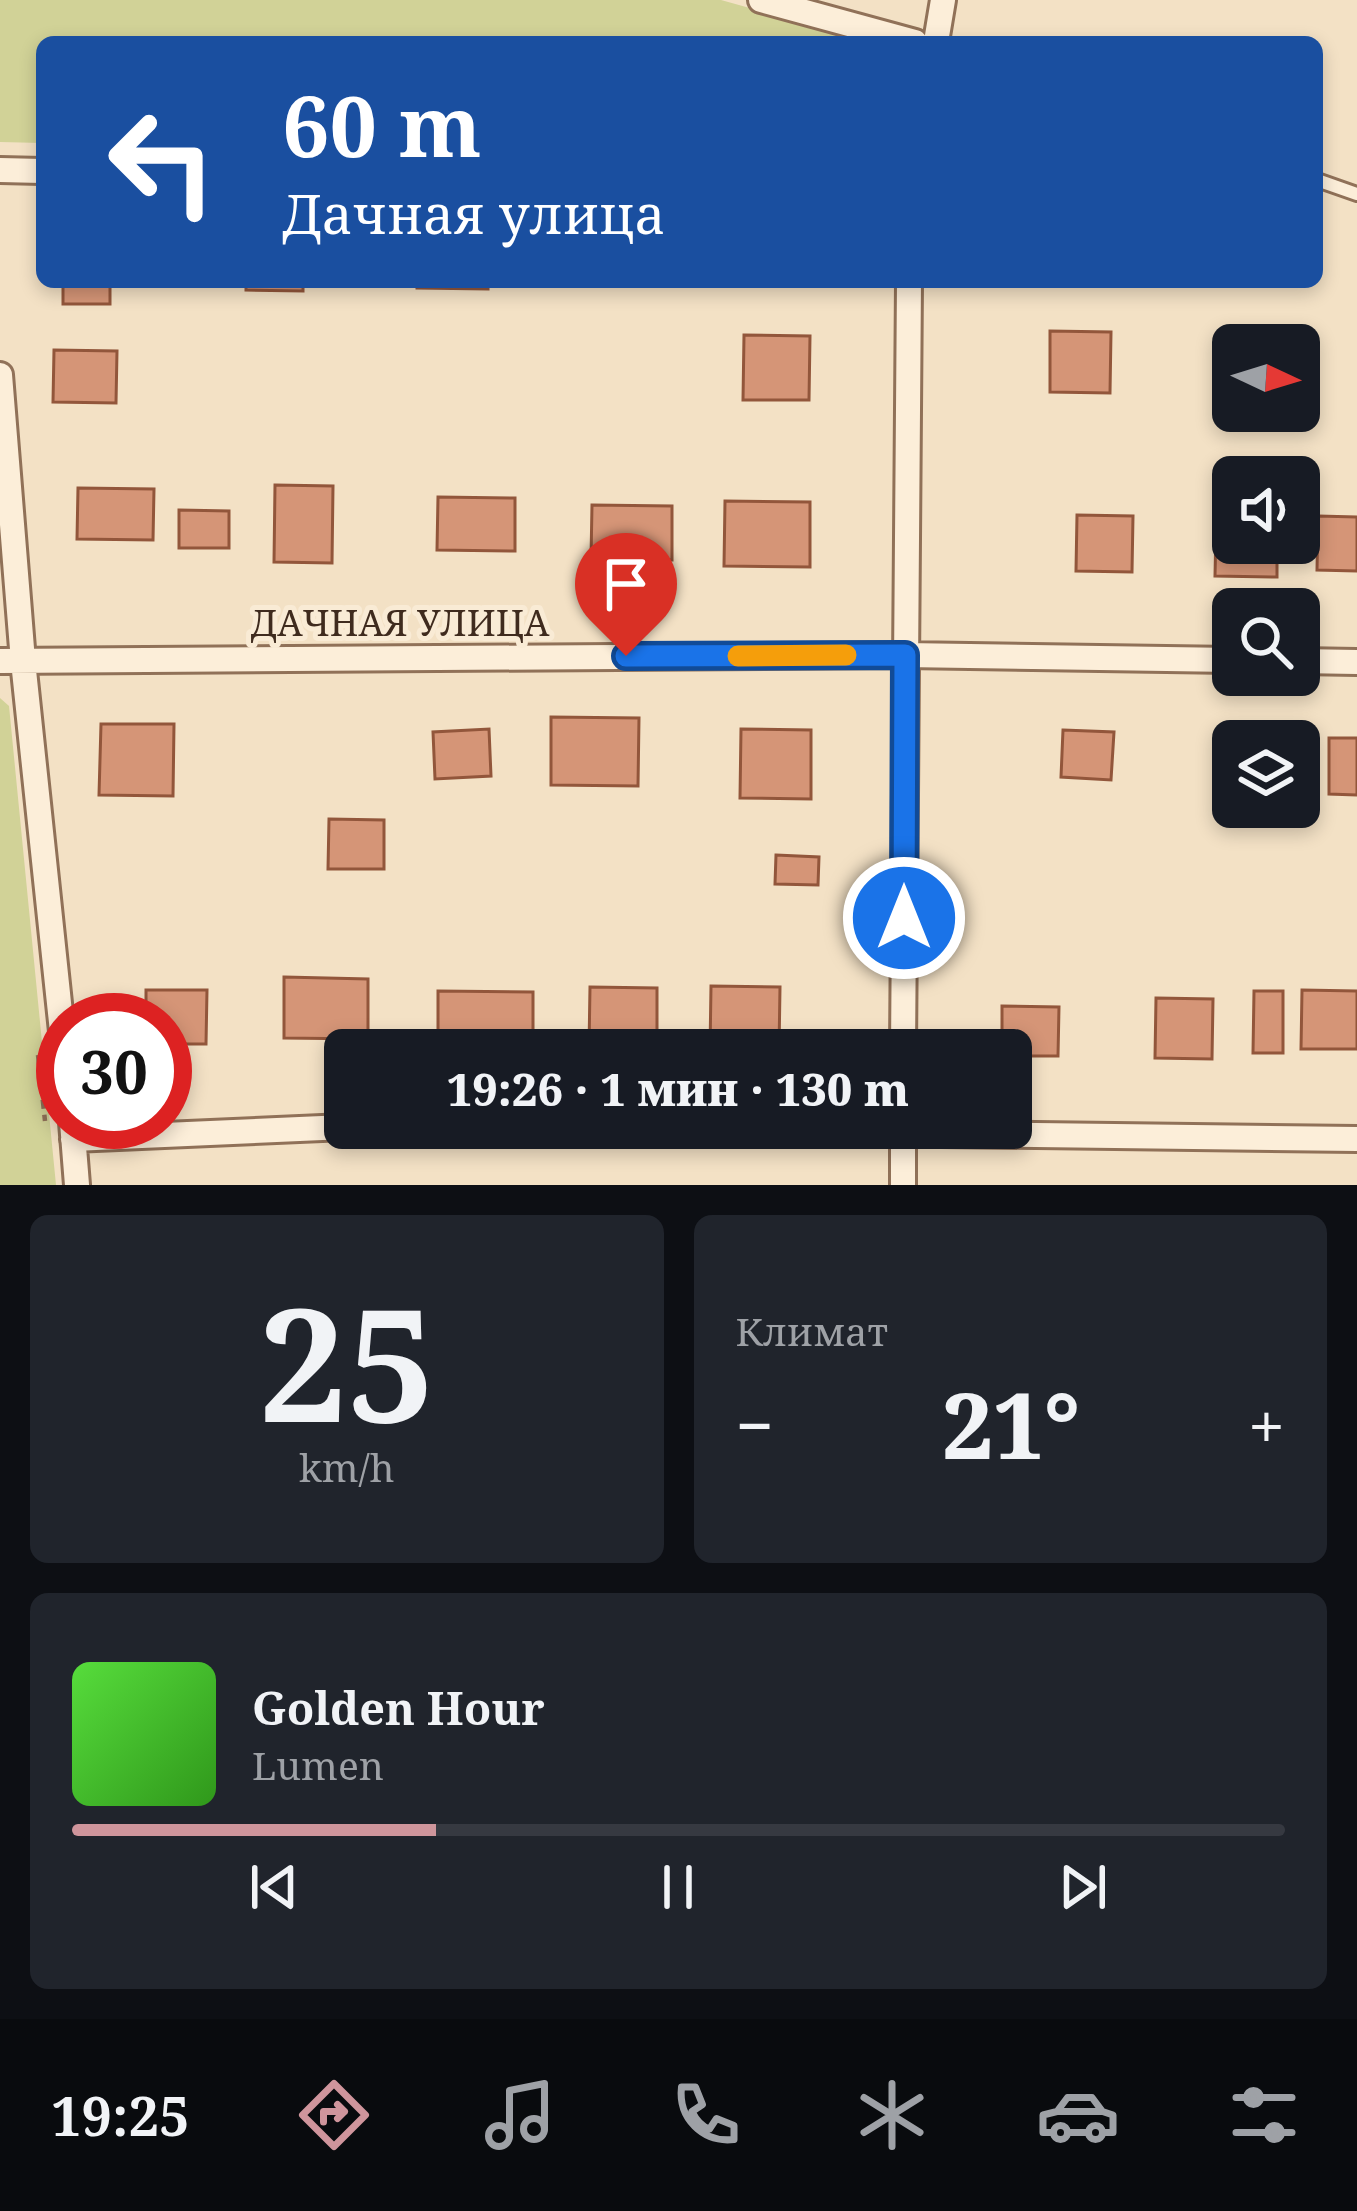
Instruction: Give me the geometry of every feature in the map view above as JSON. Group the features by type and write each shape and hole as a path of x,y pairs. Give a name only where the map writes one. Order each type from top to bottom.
{"street":[{"path":"761,0 893,36"},
{"path":"938,36 943,0"},
{"path":"0,170 36,171"},
{"path":"903,1029 909,288"},
{"path":"0,375 11,661 56,993"},
{"name":"ДАЧНАЯ УЛИЦА","path":"11,661 905,655 1212,660"},
{"path":"1320,661 1357,662"},
{"path":"192,1129 324,1127"},
{"path":"1032,1132 1357,1138"},
{"path":"74,1149 77,1185"},
{"path":"903,1149 903,1185"}],"lane":[{"path":"1323,182 1357,194"}],"green space":[{"path":"0,0 721,0 850,36 36,36 36,143 0,142"},
{"path":"0,698 9,706 37,993 36,1149 52,1149 56,1185 0,1185"}],"building":[{"path":"63,288 110,288 110,304 63,304"},
{"path":"246,288 303,288 303,291"},
{"path":"1050,331 1111,332 1110,393 1050,392"},
{"path":"744,335 810,336 809,400 743,400"},
{"path":"54,350 117,351 116,403 53,402"},
{"path":"275,485 333,486 332,563 274,562"},
{"path":"78,488 154,489 153,540 77,539"},
{"path":"438,497 515,498 515,551 437,550"},
{"path":"725,501 810,502 810,567 724,566"},
{"path":"592,505 672,506 672,560 591,559"},
{"path":"179,510 229,511 229,548 179,548"},
{"path":"1077,515 1133,516 1132,572 1076,571"},
{"path":"1320,516 1357,517 1357,571 1317,570"},
{"path":"1215,564 1277,564 1277,577 1215,576"},
{"path":"551,717 639,718 638,786 551,785"},
{"path":"101,724 174,724 173,796 99,795"},
{"path":"489,729 491,776 435,779 433,732"},
{"path":"741,729 811,730 811,799 740,798"},
{"path":"1063,730 1114,732 1111,780 1061,777"},
{"path":"1329,738 1357,738 1357,795 1329,794"},
{"path":"329,819 384,820 384,869 328,869"},
{"path":"776,855 819,857 818,885 775,884"},
{"path":"284,977 368,979 368,1029 324,1029 324,1038 284,1038"},
{"path":"711,986 780,987 779,1029 710,1029"},
{"path":"590,987 657,988 657,1029 589,1029"},
{"path":"207,990 206,1044 192,1044 192,993 146,993"},
{"path":"1302,990 1357,991 1357,1049 1301,1049"},
{"path":"438,991 533,992 533,1029 438,1029"},
{"path":"1254,991 1283,991 1283,1053 1253,1053"},
{"path":"1156,998 1213,999 1212,1059 1155,1058"},
{"path":"1002,1006 1059,1007 1058,1056 1032,1056 1032,1029 1002,1029"}],"slow traffic":[{"path":"738,656 846,655"}],"route":[{"path":"626,656 905,655 904,918"}]}
